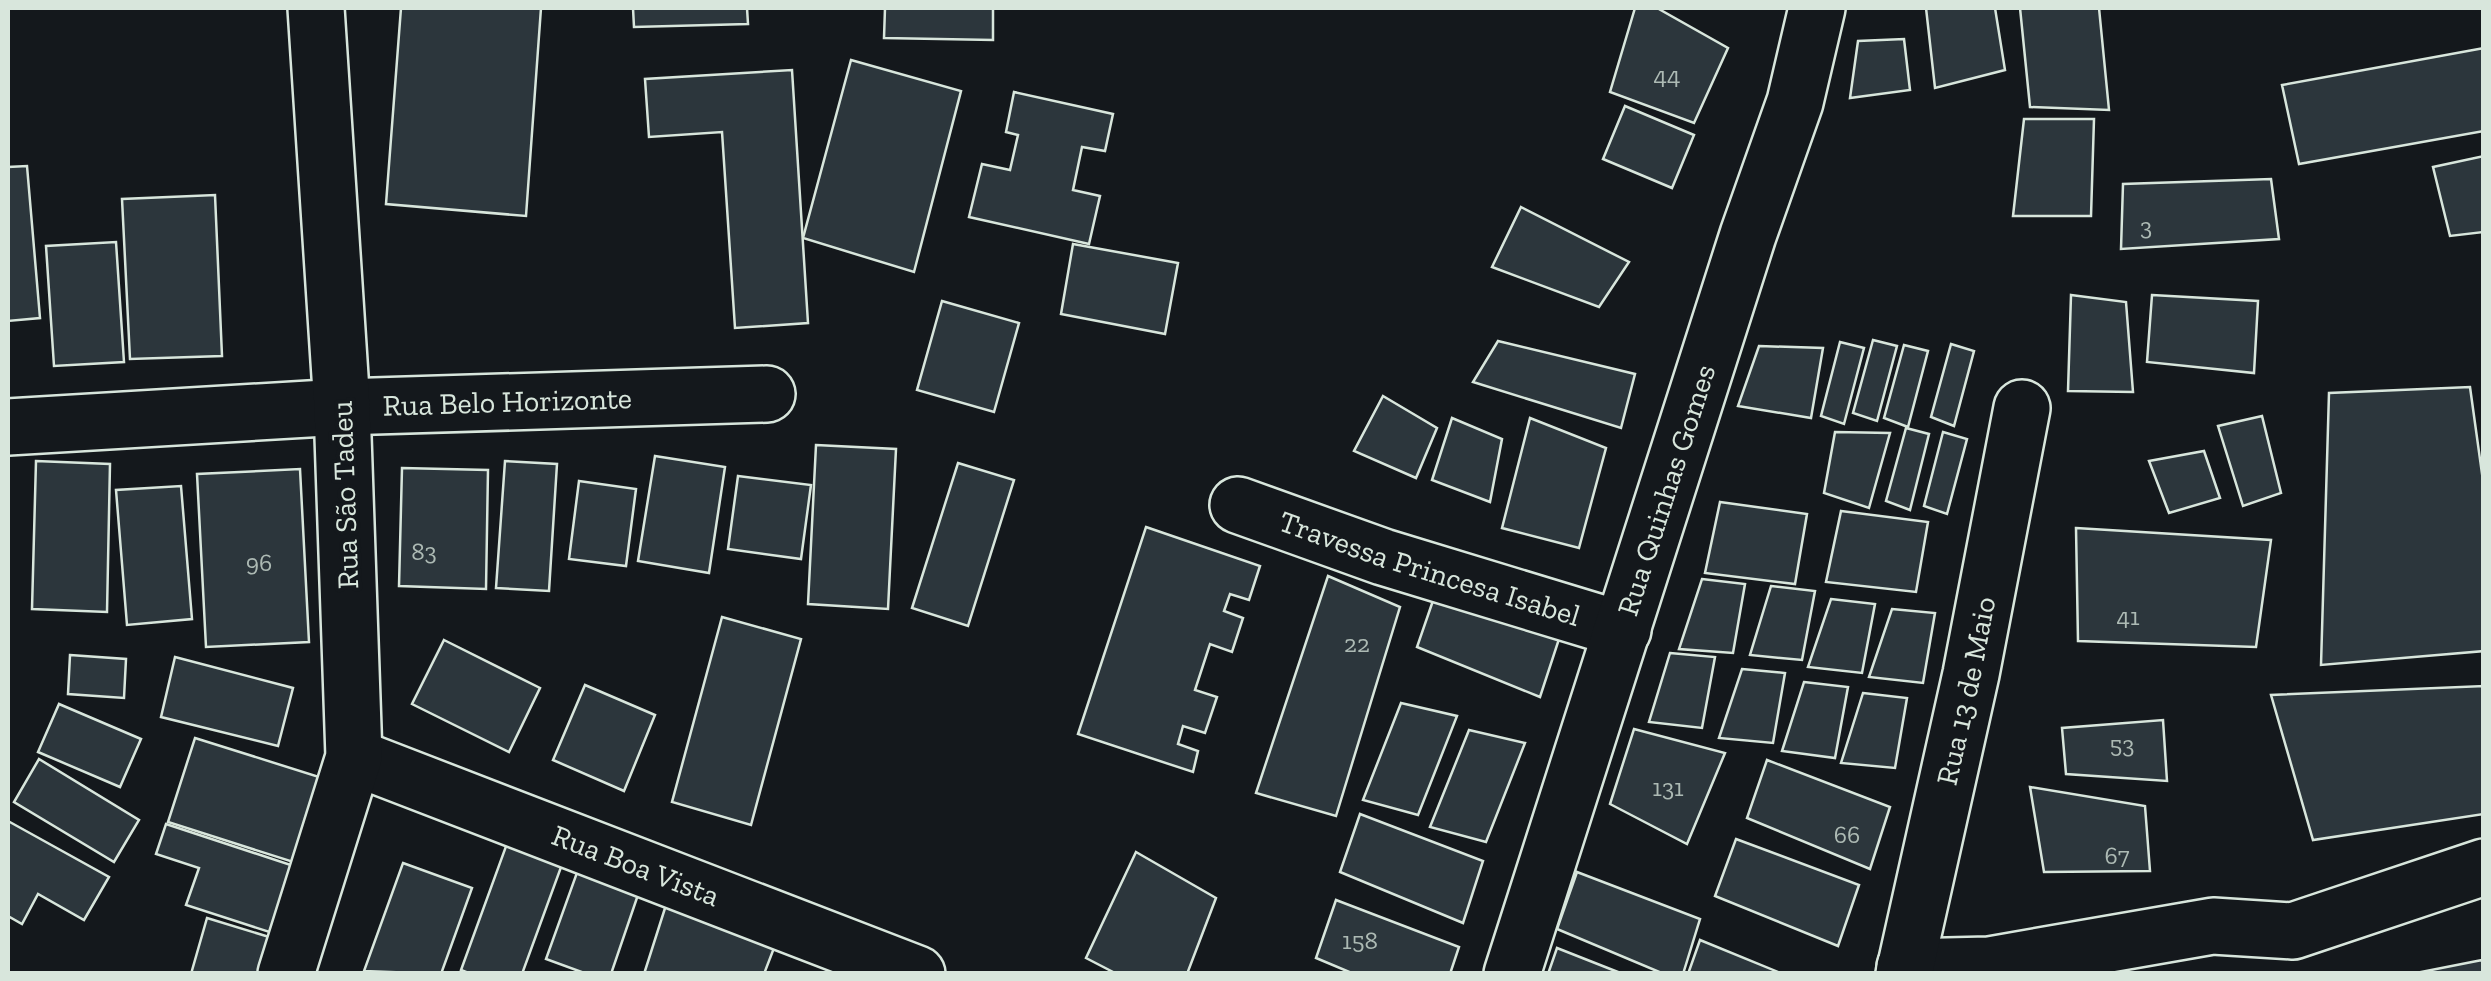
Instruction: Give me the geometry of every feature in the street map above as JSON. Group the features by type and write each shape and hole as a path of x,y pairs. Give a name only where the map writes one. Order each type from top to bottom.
{"street":[{"name":"Rua São Tadeu","path":"286,974 354,757 342,407 316,8"},
{"name":"Rua Quinhas Gomes","path":"1512,974 1748,235 1795,102 1817,8"},
{"name":"Rua Belo Horizonte","path":"8,427 342,407 766,394"},
{"name":"Rua 13 de Maio","path":"1905,970 1971,674 2022,408"},
{"name":"Travessa Princesa Isabel","path":"1238,505 1383,557 1624,630"},
{"name":"Rua Boa Vista","path":"354,757 918,974"},
{"path":"1905,970 1990,969 2214,926 2297,952 2484,867"}],"building":[{"path":"401,8 541,8 526,216 386,204"},
{"path":"633,8 747,8 748,24 634,27"},
{"path":"885,8 993,8 993,40 884,38"},
{"path":"1635,8 1657,8 1728,48 1694,123 1610,92"},
{"path":"1926,8 1995,8 2005,70 1935,88"},
{"path":"2020,8 2099,8 2109,110 2030,107"},
{"path":"1904,39 1910,90 1850,98 1858,41"},
{"path":"2484,48 2484,131 2299,164 2282,85"},
{"path":"851,60 961,91 914,272 803,238"},
{"path":"792,70 808,323 735,328 722,132 649,137 645,79"},
{"path":"1014,92 1113,114 1105,151 1082,147 1073,190 1100,196 1089,244 969,217 982,164 1010,170 1018,135 1006,132"},
{"path":"1625,106 1694,135 1672,188 1603,159"},
{"path":"2024,119 2094,119 2091,216 2013,216"},
{"path":"2484,156 2484,232 2450,236 2433,167"},
{"path":"27,166 40,318 8,321 8,167"},
{"path":"2271,179 2279,239 2121,249 2123,184"},
{"path":"215,195 222,356 130,359 122,199"},
{"path":"1521,207 1629,262 1599,307 1492,267"},
{"path":"116,242 124,362 54,366 46,246"},
{"path":"1073,244 1178,263 1165,334 1061,314"},
{"path":"2071,295 2126,302 2133,392 2068,391"},
{"path":"2152,295 2258,301 2254,373 2147,362"},
{"path":"942,301 1019,323 994,412 917,390"},
{"path":"1873,340 1897,346 1877,421 1853,413"},
{"path":"1498,341 1635,374 1621,428 1473,382"},
{"path":"1840,342 1864,348 1844,424 1821,416"},
{"path":"1951,344 1974,351 1954,426 1931,417"},
{"path":"1904,345 1928,351 1908,427 1884,418"},
{"path":"1759,346 1823,348 1811,418 1738,406"},
{"path":"2470,387 2484,488 2484,651 2321,665 2329,393"},
{"path":"1383,396 1437,428 1416,478 1354,451"},
{"path":"2262,416 2281,493 2243,506 2218,426"},
{"path":"1452,418 1502,439 1490,502 1432,480"},
{"path":"1530,418 1606,448 1579,548 1502,528"},
{"path":"1906,428 1929,434 1910,510 1886,501"},
{"path":"1835,432 1890,433 1869,508 1824,493"},
{"path":"1943,432 1967,439 1947,514 1924,506"},
{"path":"816,445 896,449 888,609 808,604"},
{"path":"2204,451 2220,498 2169,513 2149,461"},
{"path":"655,456 725,467 709,573 638,561"},
{"path":"36,461 110,464 107,612 32,609"},
{"path":"505,461 557,464 549,591 496,588"},
{"path":"958,463 1014,480 968,626 912,608"},
{"path":"402,468 488,470 486,589 399,586"},
{"path":"300,469 309,642 206,647 197,474"},
{"path":"738,476 811,485 801,559 728,549"},
{"path":"579,481 636,489 626,566 569,559"},
{"path":"181,486 192,619 127,625 116,490"},
{"path":"1720,502 1807,514 1795,584 1705,573"},
{"path":"1841,511 1928,522 1916,592 1826,582"},
{"path":"1146,527 1260,566 1249,600 1230,594 1224,611 1243,618 1232,652 1210,644 1195,690 1217,697 1205,733 1183,726 1178,744 1198,751 1193,772 1078,734"},
{"path":"2076,528 2271,540 2256,647 2078,641"},
{"path":"1328,576 1400,607 1336,816 1256,793"},
{"path":"1702,579 1745,584 1733,653 1679,649"},
{"path":"1771,586 1815,591 1802,660 1750,655"},
{"path":"1437,589 1560,636 1540,697 1417,647"},
{"path":"1831,599 1875,604 1862,673 1808,667"},
{"path":"1892,609 1935,613 1923,683 1869,677"},
{"path":"722,617 801,639 751,825 672,802"},
{"path":"444,640 540,688 509,752 412,704"},
{"path":"1670,653 1715,657 1702,728 1649,722"},
{"path":"70,655 126,659 124,698 68,694"},
{"path":"175,657 293,688 278,746 161,717"},
{"path":"1742,669 1785,673 1773,743 1719,738"},
{"path":"1804,682 1848,687 1835,758 1782,751"},
{"path":"585,685 655,715 624,791 553,760"},
{"path":"2484,686 2484,814 2313,840 2271,695"},
{"path":"1863,693 1907,698 1895,768 1841,763"},
{"path":"1401,703 1457,716 1418,815 1363,800"},
{"path":"59,704 141,739 120,787 38,752"},
{"path":"2163,720 2167,781 2066,774 2062,728"},
{"path":"1634,729 1725,753 1687,844 1610,804"},
{"path":"1469,730 1525,743 1486,842 1430,827"},
{"path":"195,738 335,782 309,867 168,822"},
{"path":"39,759 139,820 114,862 14,802"},
{"path":"1767,760 1890,807 1870,869 1747,818"},
{"path":"2030,787 2145,806 2150,871 2044,872"},
{"path":"1360,814 1483,861 1463,923 1340,872"},
{"path":"8,821 109,877 84,920 38,894 22,924 8,916"},
{"path":"166,824 306,870 285,937 186,905 199,868 156,854"},
{"path":"509,838 564,859 522,974 471,974 461,970"},
{"path":"1736,839 1859,885 1838,946 1715,896"},
{"path":"1136,852 1216,898 1187,974 1117,974 1086,958"},
{"path":"403,863 472,888 441,974 364,971"},
{"path":"579,867 640,889 611,974 587,974 546,959"},
{"path":"1577,872 1700,919 1683,974 1664,974 1557,929"},
{"path":"1336,900 1459,947 1450,974 1354,974 1316,958"},
{"path":"666,905 774,948 764,974 644,974"},
{"path":"207,918 289,943 280,974 191,974"},
{"path":"1700,940 1783,974 1688,974"},
{"path":"1557,948 1623,974 1548,974"},
{"path":"2482,960 2484,974 2411,974"}]}
